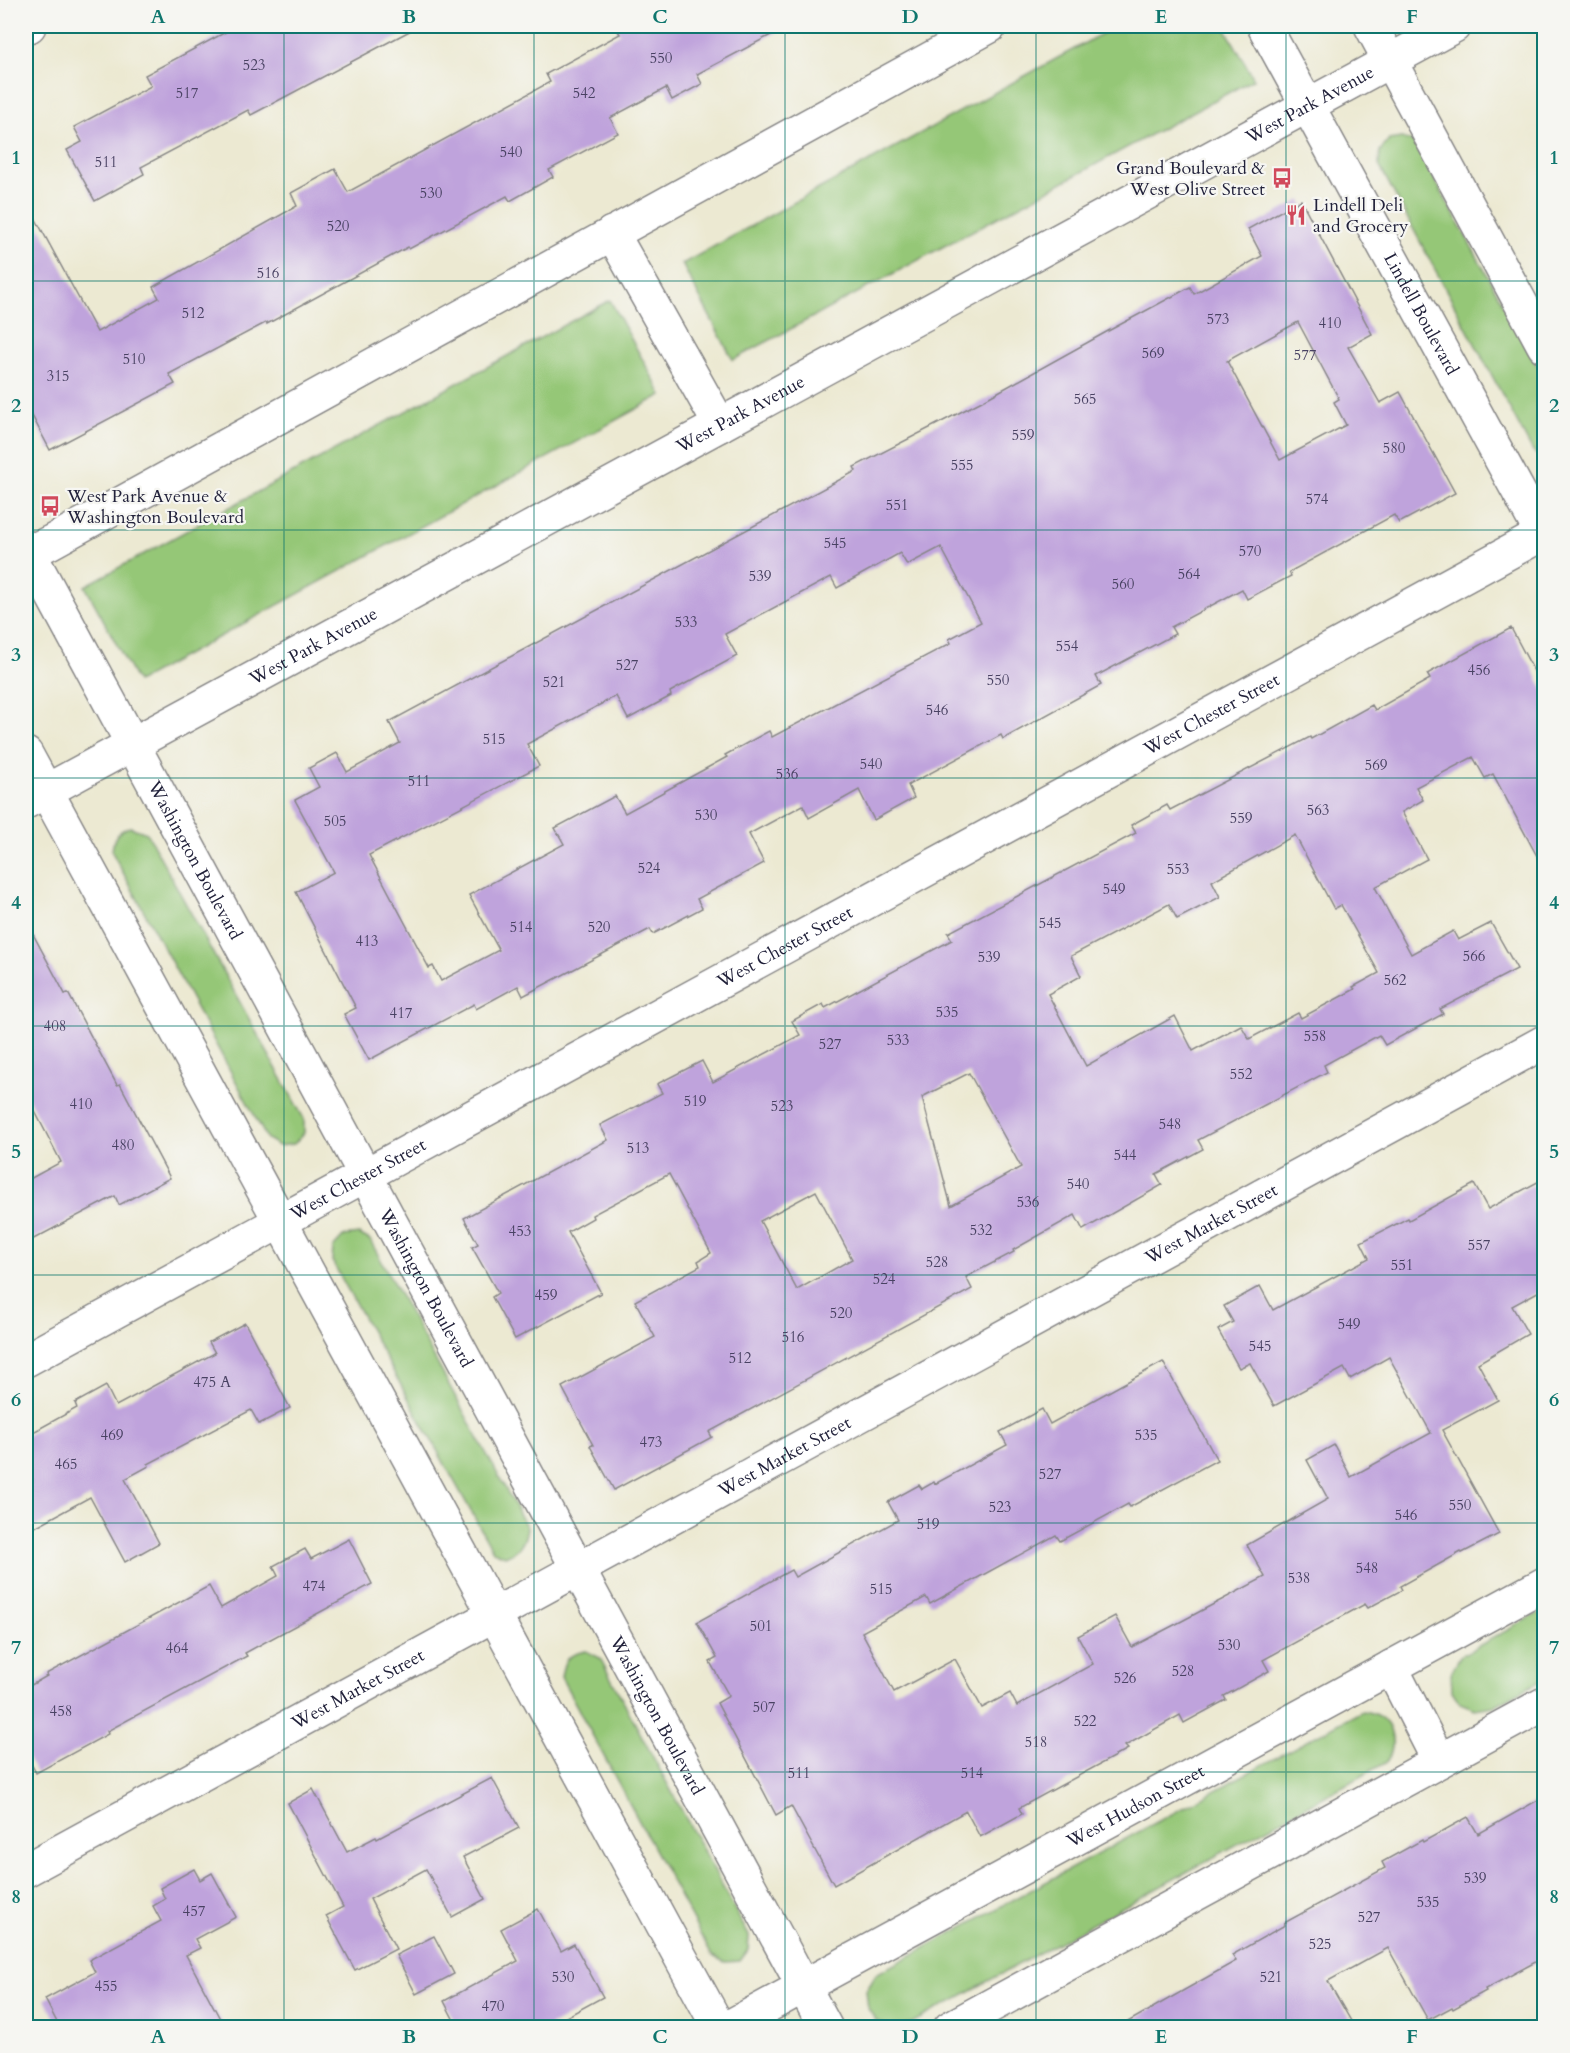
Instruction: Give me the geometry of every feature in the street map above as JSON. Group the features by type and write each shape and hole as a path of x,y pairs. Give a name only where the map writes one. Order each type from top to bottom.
{"main road":[{"path":"27,551 51,542 990,26"},
{"name":"Lindell Boulevard","path":"1264,26 1544,535"},
{"path":"1371,26 1545,346"},
{"name":"West Park Avenue","path":"36,796 1454,26"},
{"path":"612,233 720,425"},
{"name":"West Chester Street","path":"26,1360 1544,535"},
{"name":"Washington Boulevard","path":"27,551 826,2028"},
{"path":"26,754 36,796 280,1221 719,2028"},
{"name":"West Market Street","path":"26,1870 1545,1042"},
{"name":"West Hudson Street","path":"728,2028 1545,1584"},
{"path":"1391,1667 1439,1761"},
{"path":"950,2028 1545,1704"}],"green space":[{"path":"1116,26 1224,26 1254,79 733,360 682,264"},
{"path":"1402,138 1414,142 1544,378 1544,458 1533,452 1379,165 1380,151 1389,140"},
{"path":"610,300 662,395 137,682 85,586"},
{"path":"130,827 147,833 304,1119 304,1133 294,1144 279,1146 267,1139 112,852 116,836"},
{"path":"359,1234 370,1240 527,1528 520,1546 510,1554 505,1556 493,1551 332,1261 333,1248 344,1236"},
{"path":"1544,1610 1544,1679 1494,1706 1475,1709 1460,1703 1452,1691 1451,1673 1460,1656"},
{"path":"586,1651 600,1658 749,1936 748,1950 740,1961 725,1962 712,1956 561,1677 565,1661 574,1654"},
{"path":"1362,1711 1379,1717 1390,1729 1392,1744 1387,1762 910,2024 891,2027 876,2021 868,2009 866,1990 876,1974"}],"building":[{"path":"237,26 419,26 251,115 248,110 141,167 144,174 95,201 67,150 82,142 74,127 151,86 145,75"},
{"path":"615,26 788,26 697,74 702,84 672,100 666,88 610,118 618,133 549,170 553,177 510,201 507,196 169,374 175,384 50,450 26,404 26,201 97,332 159,298 153,287 297,206 291,193 335,169 348,192 550,82 546,74 620,34"},
{"path":"1301,200 1372,334 1348,347 1380,403 1400,392 1455,493 1399,523 1394,515 1289,572 1291,576 1247,599 1242,589 1171,627 1175,634 1096,676 1101,685 1003,739 1001,735 908,785 914,798 874,820 859,790 809,818 803,805 749,834 764,863 697,899 702,908 653,934 650,929 523,996 518,986 476,1009 474,1004 369,1060 344,1014 356,1008 296,892 334,872 295,800 319,787 309,768 337,753 347,772 400,743 389,722 856,471 854,467 982,401 1190,287 1194,294 1262,256 1248,229","holes":["1298,322 1339,399 1334,402 1346,425 1280,460 1227,361","941,547 981,622 949,639 951,643 772,737 769,731 725,755 727,757 625,813 615,796 555,828 564,844 469,895 499,950 441,981 433,966 429,968 369,855 539,766 527,744 616,696 628,719 671,696 670,692 737,656 725,634 831,577 837,588 900,553 907,565"]},
{"path":"1511,628 1545,692 1545,871 1493,774 1485,778 1473,757 1416,787 1423,800 1402,812 1427,859 1375,887 1411,954 1453,931 1458,940 1491,923 1517,969 1440,1009 1443,1014 1385,1045 1379,1035 1324,1065 1327,1072 1198,1140 1203,1149 1156,1174 1162,1185 1083,1230 1075,1215 1013,1250 1014,1252 966,1277 972,1289 709,1432 712,1437 614,1490 562,1387 655,1337 635,1301 700,1266 698,1261 711,1253 669,1174 592,1215 593,1218 568,1232 601,1293 515,1339 492,1297 498,1293 472,1247 478,1244 464,1218 608,1140 600,1125 662,1093 657,1084 702,1061 713,1082 800,1035 792,1021 823,1004 825,1008 952,940 948,933 1136,833 1131,825 1167,805 1170,810 1310,737 1311,739 1372,705 1375,710 1430,679 1427,674","holes":["1295,835 1334,909 1341,905 1379,973 1353,987 1355,989 1301,1018 1298,1013 1249,1039 1241,1025 1193,1051 1175,1016 1086,1066 1048,994 1081,976 1071,956 1169,904 1177,919 1220,897 1212,881","969,1073 1021,1167 951,1206 922,1097","816,1191 852,1259 797,1290 760,1221"]},
{"path":"26,921 117,1085 120,1084 170,1178 119,1205 115,1196 26,1243 26,1181 61,1162 26,1094"},
{"path":"1545,1178 1545,1288 1512,1306 1528,1334 1478,1363 1498,1400 1442,1430 1499,1534 1400,1586 1402,1590 1368,1608 1365,1604 1263,1660 1269,1671 1224,1696 1226,1700 1184,1723 1180,1715 1125,1746 1128,1749 1019,1808 1022,1814 980,1837 966,1811 834,1885 791,1806 776,1815 717,1703 729,1696 710,1662 717,1658 697,1622 791,1570 795,1577 898,1520 888,1502 919,1485 922,1489 934,1482 935,1484 1007,1445 1000,1432 1042,1409 1050,1424 1163,1362 1217,1460 1130,1507 1128,1504 1060,1541 1056,1535 930,1604 926,1597 862,1632 894,1692 955,1659 982,1708 1010,1693 1017,1706 1093,1664 1078,1636 1115,1616 1132,1647 1182,1621 1265,1577 1247,1545 1328,1499 1307,1460 1334,1445 1351,1477 1431,1433 1389,1357 1350,1379 1344,1368 1274,1406 1250,1363 1239,1368 1218,1330 1233,1322 1224,1306 1260,1286 1273,1310 1369,1258 1361,1242 1408,1218 1409,1220 1474,1184 1488,1209"},
{"path":"245,1323 290,1408 259,1424 251,1410 148,1464 149,1466 125,1479 159,1543 125,1562 90,1497 26,1532 26,1436 77,1408 75,1403 106,1386 116,1406 215,1353 209,1342"},
{"path":"349,1539 372,1584 245,1653 247,1656 107,1731 108,1734 36,1773 26,1754 26,1688 47,1676 46,1674 209,1586 221,1608 278,1576 273,1566 305,1549 311,1559"},
{"path":"492,1778 519,1828 463,1857 485,1899 452,1917 426,1869 370,1899 396,1949 355,1970 326,1916 343,1907 288,1803 313,1789 347,1852 376,1837 377,1839"},
{"path":"1545,1796 1545,1957 1453,2009 1452,2007 1428,2020 1388,1948 1328,1981 1355,2028 1117,2028 1236,1961 1232,1955 1285,1925 1284,1923 1385,1868 1382,1862 1422,1840 1423,1842 1468,1817 1478,1834"},
{"path":"194,1869 200,1880 212,1873 236,1917 195,1939 200,1948 186,1955 225,2028 60,2028 45,1999 95,1972 89,1960 161,1921 153,1906 165,1899 160,1888"},
{"path":"538,1909 561,1951 574,1944 603,1997 546,2028 458,2028 444,2001 518,1961 501,1929"},
{"path":"434,1936 454,1974 416,1994 396,1955"}],"place":[{"name":"Grand Boulevard & West Olive Street","path":"1282,178"},
{"name":"Lindell Deli and Grocery","path":"1296,215"},
{"name":"West Park Avenue & Washington Boulevard","path":"50,506"}]}
